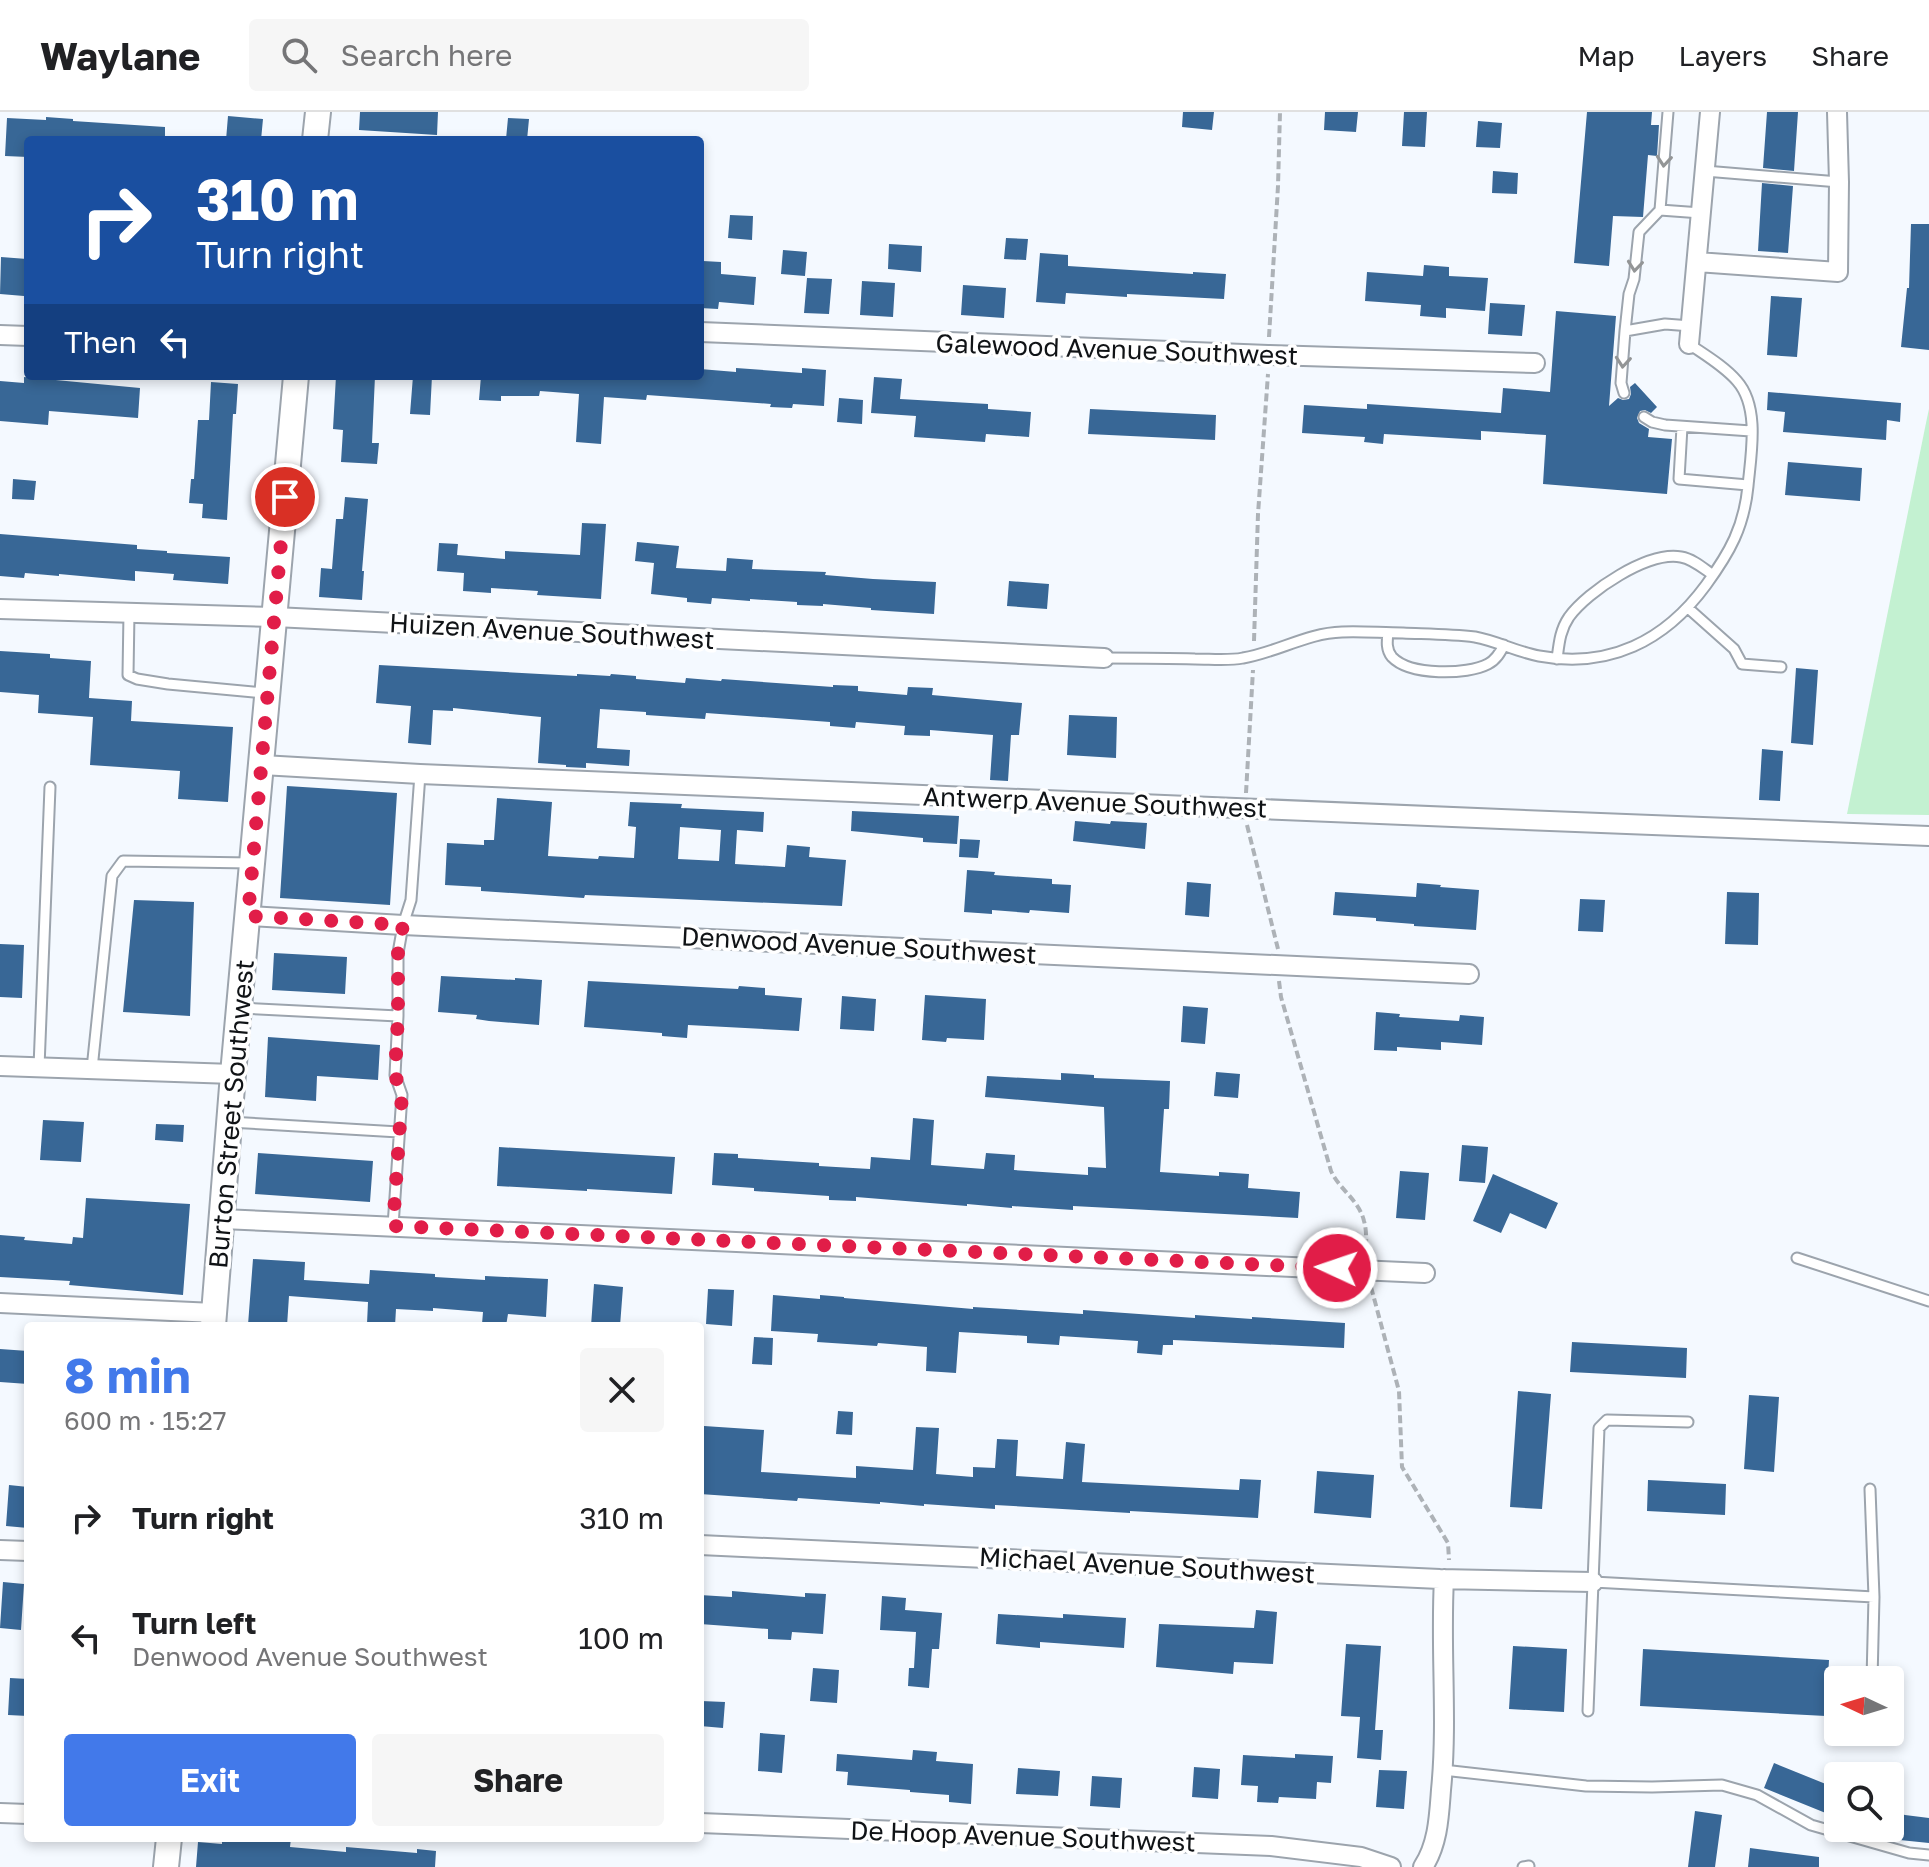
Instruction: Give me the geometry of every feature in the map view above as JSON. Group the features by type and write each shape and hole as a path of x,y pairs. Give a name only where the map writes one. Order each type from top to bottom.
{"main road":[{"path":"315,136 318,112"},
{"name":"Burton Street Southwest","path":"214,1319 296,380"},
{"path":"166,1867 169,1842"}],"street":[{"path":"1690,335 1710,112"},
{"path":"1697,262 1838,272 1837,112"},
{"name":"Galewood Avenue Southwest","path":"704,332 1535,363"},
{"path":"0,335 24,336"},
{"name":"Huizen Avenue Southwest","path":"0,609 275,617 1104,658"},
{"name":"Antwerp Avenue Southwest","path":"262,765 1929,836"},
{"name":"Denwood Avenue Southwest","path":"248,916 1469,974"},
{"path":"0,1066 233,1074"},
{"path":"222,1219 1425,1273"},
{"path":"0,1303 214,1319"},
{"name":"Michael Avenue Southwest","path":"704,1545 1446,1572 1593,1582"},
{"path":"0,1550 24,1551"},
{"path":"1423,1867 1438,1830 1443,1770 1442,1605 1446,1572"},
{"path":"0,1813 24,1814"},
{"name":"De Hoop Avenue Southwest","path":"704,1823 1271,1846 1361,1857 1391,1867"}],"lane":[{"path":"1624,393 1621,383 1629,294 1634,279 1639,232 1660,210 1668,112"},
{"path":"1705,171 1839,182"},
{"path":"1660,210 1702,213"},
{"path":"1104,658 1238,659 1273,651 1320,634 1345,631 1458,635 1557,659 1625,651 1654,636 1688,608 1731,548 1742,518 1748,485 1751,407 1738,382 1690,335 1665,324 1625,331"},
{"path":"1644,417 1652,422 1682,427 1751,431"},
{"path":"1682,427 1679,479 1748,485"},
{"path":"1557,659 1563,629 1577,608 1634,567 1654,559 1679,556 1713,575"},
{"path":"1688,608 1734,649 1742,664 1781,667"},
{"path":"129,613 128,675 168,684 268,694"},
{"path":"1388,633 1388,651 1392,657 1406,665 1430,671 1456,671 1487,665 1504,645"},
{"path":"393,1226 402,1095 395,1075 398,953 411,900 420,774"},
{"path":"39,1067 50,787"},
{"path":"92,1069 112,876 123,861 253,863"},
{"path":"239,1008 398,1016"},
{"path":"229,1122 399,1132"},
{"path":"1797,1258 1929,1301"},
{"path":"1588,1711 1599,1428 1607,1420 1688,1422"},
{"path":"1870,1489 1874,1597 1872,1666"},
{"path":"1593,1582 1874,1597"},
{"path":"1443,1770 1586,1786 1722,1785 1757,1795 1811,1825 1909,1853 1929,1855"}],"path":[{"path":"1268,342 1280,112"},
{"path":"1254,645 1258,514 1268,369"},
{"path":"1245,802 1253,668"},
{"path":"1245,817 1278,951"},
{"path":"1279,978 1281,997 1331,1171 1365,1222 1366,1257"},
{"path":"1370,1284 1399,1391 1402,1467 1448,1543 1446,1572"}],"green space":[{"path":"1929,409 1929,815 1847,814 1927,418"}],"building":[{"path":"360,112 438,112 437,135 359,130"},
{"path":"1183,112 1214,112 1212,130 1182,127"},
{"path":"1325,112 1358,112 1356,132 1324,130"},
{"path":"1404,112 1427,112 1425,147 1402,146"},
{"path":"1587,112 1652,112 1651,125 1659,125 1657,156 1648,155 1643,217 1613,216 1609,266 1574,263"},
{"path":"1767,112 1798,112 1794,171 1763,168"},
{"path":"228,116 263,119 261,136 226,136"},
{"path":"46,117 165,127 165,136 24,136 24,157 5,156 7,118 46,120"},
{"path":"508,118 529,119 527,136 506,136"},
{"path":"1478,121 1502,123 1500,148 1476,147"},
{"path":"1493,171 1518,173 1517,194 1492,193"},
{"path":"1762,183 1793,186 1788,253 1758,251"},
{"path":"730,215 753,216 752,240 728,238"},
{"path":"1911,224 1929,224 1929,350 1901,347 1909,288"},
{"path":"1006,238 1028,239 1026,260 1004,259"},
{"path":"889,244 922,246 921,272 888,269"},
{"path":"783,250 807,252 805,276 781,274"},
{"path":"1040,253 1068,255 1068,266 1226,274 1224,299 1066,293 1065,304 1036,302"},
{"path":"1,257 24,259 24,296 0,294"},
{"path":"704,261 721,262 721,274 756,277 754,305 719,302 718,309 704,308"},
{"path":"1424,265 1449,267 1449,276 1488,278 1485,311 1446,308 1446,318 1420,316 1421,305 1365,301 1367,272 1423,276"},
{"path":"807,278 832,279 829,314 804,313"},
{"path":"862,281 895,283 893,317 860,315"},
{"path":"963,285 1006,288 1004,318 961,315"},
{"path":"1771,296 1802,298 1797,357 1767,355"},
{"path":"1490,303 1525,305 1522,336 1488,334"},
{"path":"1556,311 1616,316 1609,406 1618,398 1629,399 1630,387 1635,383 1657,407 1651,413 1640,411 1637,418 1649,429 1648,437 1672,439 1667,494 1543,484 1546,435 1481,431 1481,440 1384,434 1383,444 1364,442 1365,437 1302,433 1304,405 1367,409 1367,404 1501,413 1503,388 1550,392"},
{"path":"736,368 802,373 802,368 826,370 824,406 793,404 792,408 770,407 771,404 647,395 646,400 604,397 601,444 576,442 579,394 540,391 539,396 501,396 501,401 479,400 481,380 704,380 704,369 736,372"},
{"path":"874,377 902,379 900,399 988,404 988,409 1031,412 1029,437 986,434 985,442 914,437 916,416 871,413"},
{"path":"24,380 56,380 140,388 138,418 49,411 48,425 0,421 0,381 24,383"},
{"path":"336,380 375,380 372,443 379,443 377,464 341,462 343,430 333,429"},
{"path":"413,380 432,380 430,415 410,414"},
{"path":"211,382 238,384 236,414 233,414 227,520 202,518 203,504 189,503 198,420 209,420"},
{"path":"1768,392 1901,403 1900,422 1887,420 1886,440 1783,432 1785,412 1767,410"},
{"path":"839,398 863,400 862,424 837,422"},
{"path":"1090,409 1216,415 1215,440 1088,434"},
{"path":"1788,462 1862,468 1860,501 1785,495"},
{"path":"13,479 36,481 34,500 12,499"},
{"path":"345,497 368,499 362,600 319,597 321,568 332,569 336,519 343,519"},
{"path":"582,523 606,524 601,599 491,588 491,593 463,591 464,573 437,571 439,543 458,544 457,555 505,559 505,551 580,555"},
{"path":"0,534 137,545 137,549 167,553 230,557 228,584 173,580 174,574 135,571 135,581 59,574 25,573 24,578 0,576"},
{"path":"637,542 679,546 676,568 726,571 727,558 753,560 752,569 936,582 934,614 750,599 712,598 711,604 651,594 654,563 635,561"},
{"path":"1009,581 1049,584 1047,609 1007,606"},
{"path":"0,651 50,654 50,658 91,661 89,698 132,701 131,721 233,727 228,802 178,799 180,771 90,765 93,717 38,713 39,695 0,692"},
{"path":"379,665 577,676 611,674 685,683 686,678 858,686 858,691 907,695 908,687 933,688 932,695 1022,703 1019,735 1011,735 1008,781 990,780 993,735 930,730 930,736 904,735 905,726 856,722 855,728 830,726 830,722 706,713 705,719 600,709 597,748 630,750 629,766 586,763 586,768 566,767 538,763 541,717 453,708 453,711 433,710 431,745 408,743 411,706 376,703"},
{"path":"1796,668 1818,670 1813,745 1791,743"},
{"path":"1069,715 1117,717 1116,758 1067,755"},
{"path":"1762,749 1783,751 1780,801 1759,800"},
{"path":"287,786 397,793 390,905 280,898"},
{"path":"497,798 552,802 548,856 598,859 599,856 634,858 636,827 628,826 630,802 764,812 763,832 737,830 735,864 785,867 787,845 810,847 809,857 846,860 842,906 585,895 584,898 481,891 481,887 445,885 447,843 484,845 484,840 494,840","holes":["680,827 721,830 719,861 678,859"]},
{"path":"852,811 959,816 957,844 851,831"},
{"path":"1075,821 1147,823 1145,849 1073,841"},
{"path":"960,839 980,840 978,858 959,857"},
{"path":"967,870 1052,879 1052,884 1071,885 1069,913 1030,910 1029,913 992,910 992,914 964,912"},
{"path":"1187,882 1211,884 1209,917 1185,915"},
{"path":"1417,883 1479,890 1476,930 1414,926 1376,921 1376,918 1333,915 1335,892 1416,897"},
{"path":"1727,892 1759,893 1758,945 1725,944"},
{"path":"1580,899 1605,900 1603,932 1578,931"},
{"path":"134,900 194,902 190,1016 123,1012"},
{"path":"0,944 24,945 22,998 0,997"},
{"path":"274,953 347,957 345,994 272,990"},
{"path":"441,976 542,980 539,1025 489,1021 476,1019 477,1015 438,1012"},
{"path":"588,981 765,988 765,995 802,998 799,1031 688,1025 687,1038 584,1027"},
{"path":"925,995 986,999 984,1040 922,1040"},
{"path":"842,996 876,999 874,1031 840,1029"},
{"path":"1183,1006 1208,1008 1205,1044 1181,1042"},
{"path":"1376,1012 1400,1014 1399,1017 1459,1021 1460,1015 1484,1017 1482,1045 1441,1042 1441,1050 1397,1047 1397,1051 1374,1050"},
{"path":"268,1037 380,1045 378,1080 317,1076 316,1101 265,1097"},
{"path":"1216,1072 1240,1074 1238,1098 1214,1096"},
{"path":"1061,1073 1094,1075 1094,1078 1170,1081 1169,1109 1164,1109 1160,1172 1219,1176 1219,1172 1249,1174 1248,1188 1300,1192 1298,1218 1073,1206 1073,1210 967,1206 856,1197 856,1201 829,1200 829,1196 712,1185 714,1153 738,1154 738,1158 870,1169 871,1157 910,1160 913,1118 934,1120 931,1165 984,1169 986,1153 1015,1155 1014,1170 1088,1175 1088,1167 1106,1168 1104,1107 985,1097 987,1076 1061,1080"},
{"path":"43,1120 84,1122 81,1162 40,1160"},
{"path":"156,1124 184,1125 183,1142 155,1140"},
{"path":"1462,1145 1488,1147 1485,1183 1459,1181"},
{"path":"499,1147 675,1157 672,1194 497,1186"},
{"path":"258,1153 373,1161 370,1202 255,1194"},
{"path":"1400,1171 1429,1173 1425,1220 1396,1218"},
{"path":"1493,1174 1558,1203 1546,1229 1510,1213 1501,1233 1473,1221"},
{"path":"86,1198 190,1204 183,1295 69,1285 70,1281 0,1277 0,1235 72,1244 73,1237 83,1238"},
{"path":"253,1259 305,1262 304,1280 369,1284 370,1270 485,1280 485,1276 548,1279 546,1317 508,1314 507,1322 482,1322 483,1312 396,1309 395,1322 367,1322 368,1302 289,1296 287,1322 248,1322"},
{"path":"594,1284 623,1287 620,1322 591,1322"},
{"path":"708,1289 734,1290 732,1326 706,1324"},
{"path":"773,1295 820,1299 820,1295 973,1309 1083,1314 1083,1310 1195,1318 1195,1315 1345,1323 1344,1348 1173,1340 1173,1345 1163,1345 1162,1355 1137,1353 1138,1341 1060,1336 1059,1345 1027,1343 1027,1336 959,1332 956,1373 926,1371 927,1347 817,1342 818,1334 771,1331"},
{"path":"754,1337 773,1338 772,1365 752,1364"},
{"path":"1572,1342 1687,1348 1686,1378 1570,1372"},
{"path":"0,1349 24,1351 24,1384 0,1382"},
{"path":"1518,1391 1551,1394 1542,1509 1510,1507"},
{"path":"1749,1395 1779,1397 1774,1472 1744,1469"},
{"path":"838,1411 853,1412 852,1435 836,1434"},
{"path":"704,1426 764,1430 761,1472 856,1478 856,1466 913,1470 916,1427 939,1428 936,1474 973,1477 973,1467 995,1468 997,1439 1018,1440 1016,1476 1063,1479 1066,1442 1085,1444 1082,1482 1239,1490 1240,1479 1261,1480 1258,1518 995,1505 995,1509 798,1498 797,1501 704,1494"},
{"path":"1317,1471 1374,1475 1371,1518 1314,1513"},
{"path":"1648,1480 1726,1484 1725,1515 1647,1511"},
{"path":"9,1485 24,1487 24,1528 6,1526"},
{"path":"3,1582 24,1584 21,1630 0,1628"},
{"path":"732,1591 805,1597 805,1593 826,1594 823,1634 792,1632 791,1640 768,1639 768,1629 704,1624 704,1595 732,1597"},
{"path":"882,1596 906,1598 905,1610 942,1613 939,1649 932,1649 929,1688 908,1686 909,1668 914,1668 916,1632 880,1630"},
{"path":"1256,1610 1277,1612 1273,1664 1234,1662 1233,1674 1156,1667 1159,1624 1254,1628"},
{"path":"998,1614 1126,1618 1124,1648 1040,1642 1040,1648 996,1644"},
{"path":"1346,1644 1381,1646 1375,1730 1383,1730 1381,1760 1357,1758 1360,1717 1341,1716"},
{"path":"1513,1646 1567,1649 1564,1712 1509,1709"},
{"path":"1643,1649 1829,1660 1829,1666 1824,1666 1824,1716 1640,1706"},
{"path":"813,1668 839,1670 837,1703 810,1701"},
{"path":"10,1678 24,1679 24,1716 8,1715"},
{"path":"704,1701 725,1702 723,1728 704,1726"},
{"path":"760,1733 785,1735 782,1773 758,1771"},
{"path":"913,1750 937,1752 936,1761 973,1764 971,1804 949,1802 949,1795 847,1785 848,1772 836,1771 837,1754 912,1760"},
{"path":"1295,1754 1333,1756 1331,1783 1317,1782 1316,1799 1279,1797 1278,1803 1257,1802 1258,1786 1241,1785 1243,1755 1295,1758"},
{"path":"1774,1763 1824,1783 1824,1812 1764,1788"},
{"path":"1194,1767 1220,1769 1218,1799 1192,1797"},
{"path":"1018,1768 1060,1771 1058,1796 1016,1794"},
{"path":"1379,1770 1407,1771 1404,1809 1376,1807"},
{"path":"1092,1776 1122,1778 1120,1808 1090,1806"},
{"path":"1695,1811 1722,1815 1715,1867 1688,1867"},
{"path":"1904,1815 1929,1818 1929,1843 1904,1840"},
{"path":"198,1842 291,1842 290,1847 346,1852 346,1847 417,1853 417,1849 436,1851 435,1867 196,1867"},
{"path":"1750,1848 1819,1857 1819,1867 1748,1867"}],"route":[{"path":"285,497 248,916 403,925 398,953 395,1075 402,1095 393,1226 1337,1268"}]}
